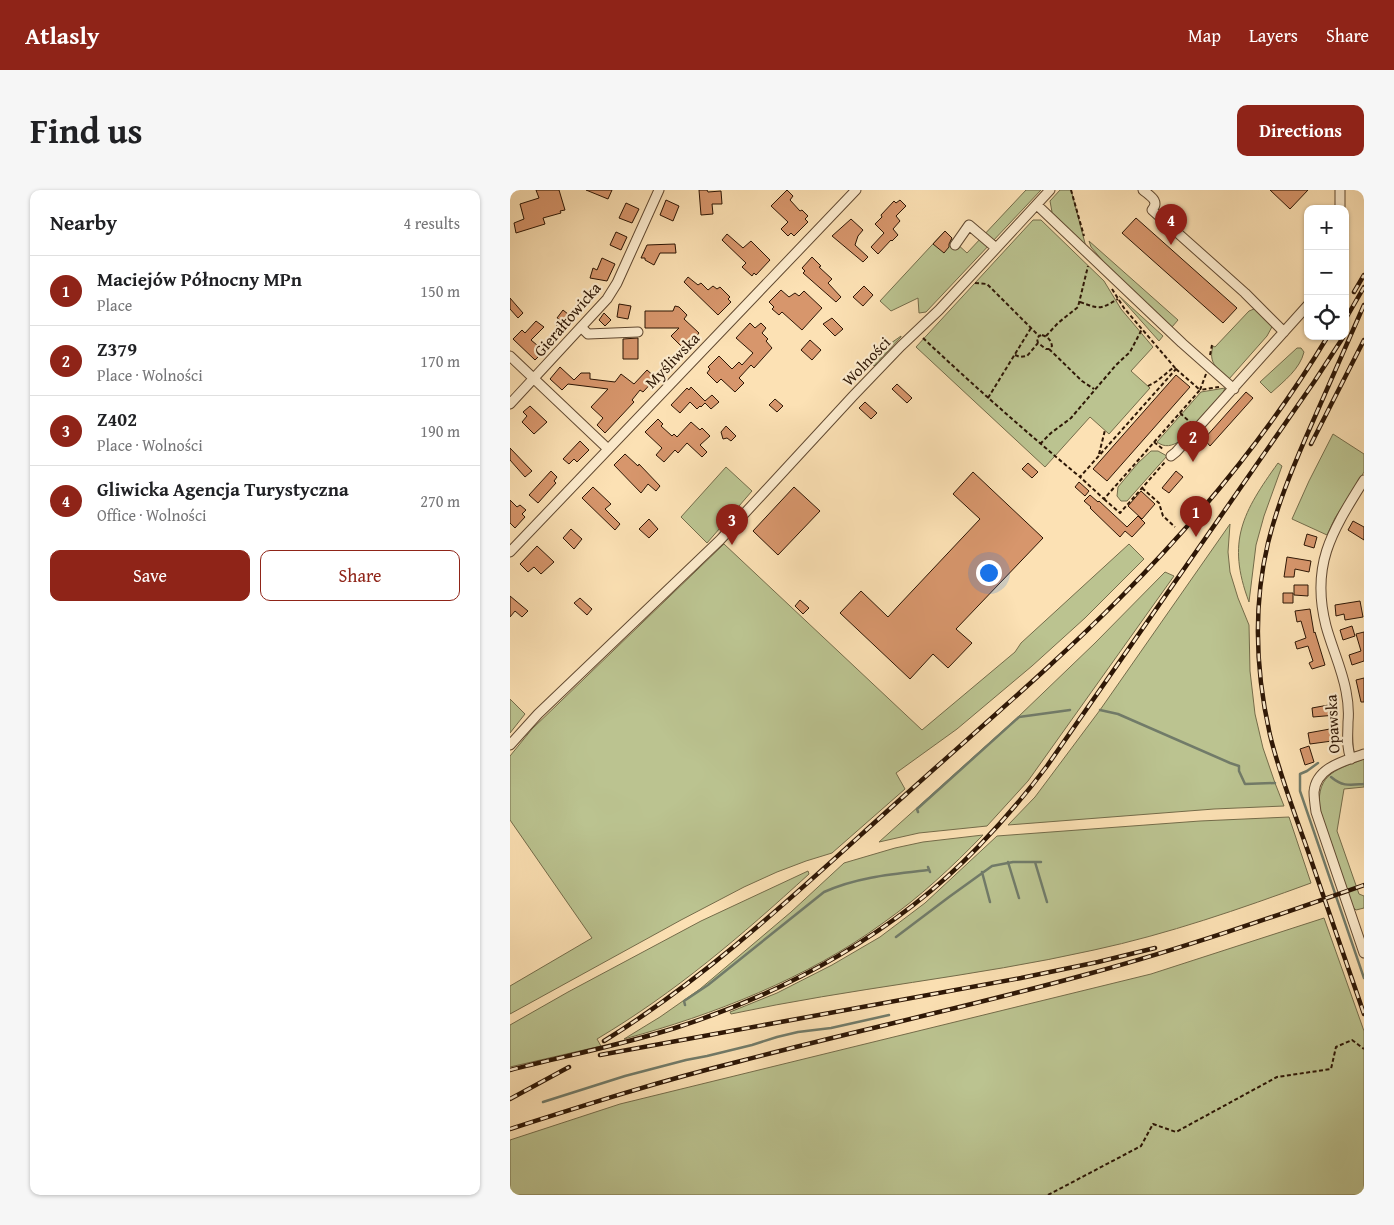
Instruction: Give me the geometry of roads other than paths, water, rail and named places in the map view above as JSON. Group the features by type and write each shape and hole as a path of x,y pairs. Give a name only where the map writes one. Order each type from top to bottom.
{"street":[{"name":"Gierałtowicka","path":"510,404 607,300 617,283 659,190"},
{"name":"Myśliwska","path":"510,552 856,190"},
{"name":"Wolności","path":"510,745 538,714 720,540 886,362 939,310 1050,190"},
{"path":"1143,190 1154,199 1155,207 1152,210 1245,293 1284,332"},
{"path":"1340,190 1340,205"},
{"path":"1037,205 1230,386"},
{"path":"955,245 969,225 996,248"},
{"path":"1171,456 1198,429 1230,386 1304,310"},
{"path":"581,328 588,334 638,332"},
{"path":"510,356 608,449"},
{"name":"Opawska","path":"1364,480 1331,536 1321,577 1323,614 1346,691 1348,715 1347,742 1351,759 1325,772 1315,785 1314,793 1316,812 1364,954"},
{"path":"1351,759 1364,754"}],"waterway":[{"path":"918,812 917,809 1019,717 1070,710"},
{"path":"1100,710 1118,714 1239,766 1239,771 1245,784 1275,783"},
{"path":"1318,763 1300,774 1300,791 1364,978"},
{"path":"1331,777 1343,784 1364,784"},
{"path":"1008,862 1019,898"},
{"path":"896,937 992,866 1013,862 1041,862"},
{"path":"1035,862 1047,902"},
{"path":"928,867 930,872"},
{"path":"685,1005 684,1001 708,985 824,892 862,880 928,870"},
{"path":"982,872 990,902"},
{"path":"543,1102 625,1076 752,1045 777,1037 831,1028 889,1015"}],"railway":[{"path":"1354,292 1364,275"},
{"path":"1349,313 1364,287"},
{"path":"1364,305 1300,450 1285,489 1268,543 1263,567 1258,615 1259,664 1270,735 1288,796 1364,1014"},
{"path":"604,1041 684,986 759,925 1014,698 1096,622 1151,566 1233,472 1283,406 1325,340"},
{"path":"510,1070 655,1034 717,1013 758,996 838,956 876,932 946,878 978,847 1023,797 1047,766 1341,340"},
{"path":"1311,444 1364,340"},
{"path":"510,1129 708,1069 1001,997 1123,964 1227,932 1364,885"},
{"path":"600,1055 1021,978 1155,948"},
{"path":"510,1099 569,1067"}],"place":[{"name":"Gliwicka Agencja Turystyczna","path":"1171,245"},
{"name":"Z379","path":"1193,462"},
{"name":"Maciejów Północny MPn","path":"1196,537"},
{"name":"Z402","path":"732,545"}]}
